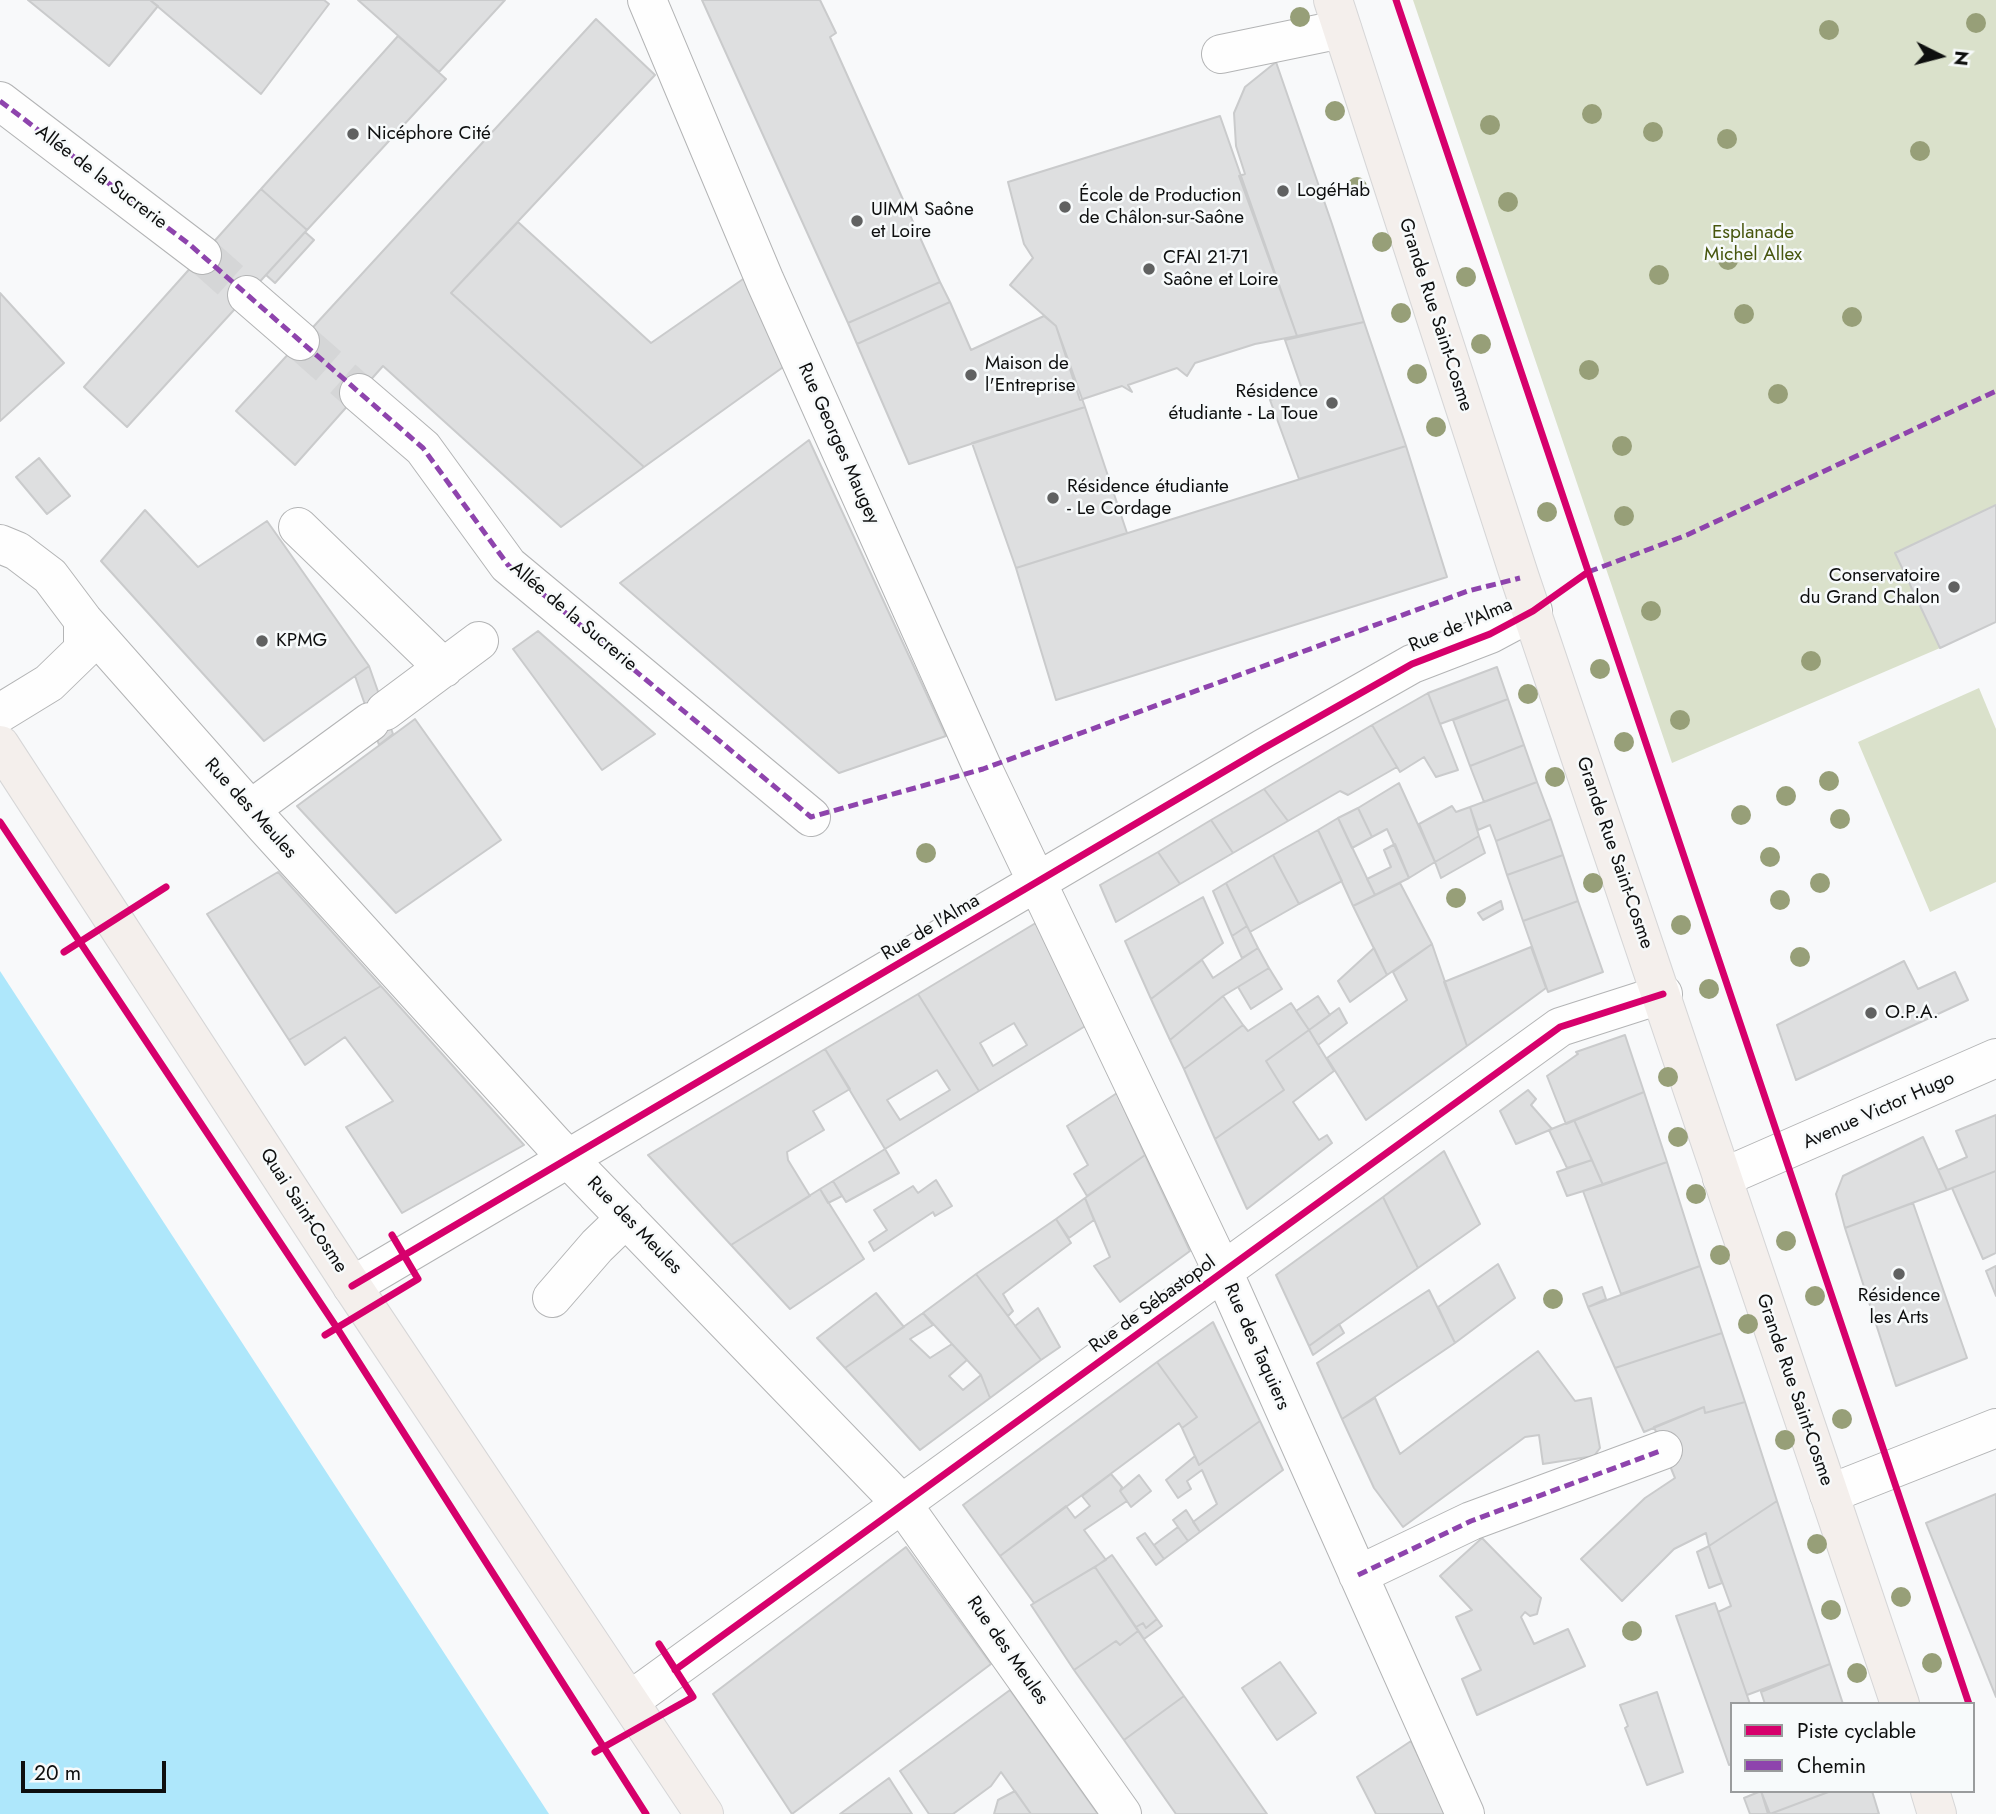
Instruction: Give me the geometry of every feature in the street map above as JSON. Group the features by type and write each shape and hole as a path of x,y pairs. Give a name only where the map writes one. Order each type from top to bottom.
{"main road":[{"name":"Grande Rue Saint-Cosme","path":"1338,14 1533,611 1899,1702"},
{"name":"Quai Saint-Cosme","path":"0,746 352,1286 631,1700 704,1814"},
{"path":"1931,1793 1937,1814"}],"street":[{"name":"Rue Georges Maugey","path":"647,0 765,281 1037,884"},
{"path":"1222,54 1338,14"},
{"name":"Allée de la Sucrerie","path":"0,101 202,255"},
{"path":"247,295 300,341"},
{"name":"Allée de la Sucrerie","path":"359,393 424,448 509,565 811,817"},
{"path":"298,527 444,668"},
{"name":"Rue des Meules","path":"0,544 17,551 50,576 83,620 569,1160 904,1505 1122,1814"},
{"name":"Rue de l'Alma","path":"352,1286 1412,664 1490,634 1533,611"},
{"path":"0,713 49,683 83,650 83,620"},
{"path":"251,809 479,641"},
{"name":"Rue des Taquiers","path":"1037,884 1223,1273 1465,1814"},
{"name":"Rue de Sébastopol","path":"631,1700 904,1505 1560,1027 1663,995"},
{"name":"Avenue Victor Hugo","path":"1722,1178 1996,1058"},
{"path":"552,1298 625,1218"},
{"path":"1829,1494 1996,1428"},
{"path":"1358,1575 1471,1521 1663,1450"}],"green space":[{"name":"Esplanade Michel Allex","path":"1413,0 1996,0 1996,505 1895,553 1940,648 1672,763"},
{"path":"1979,688 1996,729 1996,882 1930,912 1858,742"}],"water":[{"path":"0,971 549,1814 0,1814"}],"building":[{"path":"28,0 150,0 158,6 109,66"},
{"path":"150,0 324,0 329,4 261,94"},
{"path":"358,0 505,0 439,72"},
{"name":"UIMM Saône et Loire","path":"702,0 820,0 836,33 830,37 940,282 848,323"},
{"path":"596,19 655,75 451,293 644,467 561,527 383,366 295,465 236,411"},
{"name":"Nicéphore Cité","path":"398,36 446,79 307,230 261,189"},
{"name":"LogéHab","path":"1276,62 1364,322 1297,336 1239,176 1245,174 1236,146 1234,113 1245,87"},
{"name":"CFAI 21-71 Saône et Loire","path":"1220,116 1297,336 1255,344 1195,363 1187,376 1177,368 1128,385 1132,392 1122,386 1080,400 1056,326 1010,285 1033,258 1024,244 1008,182"},
{"path":"261,189 307,230 127,427 84,387"},
{"path":"518,222 651,343 746,277 786,365 644,467 451,293"},
{"path":"305,232 314,240 275,283 266,275"},
{"path":"940,282 950,302 857,344 848,323"},
{"path":"0,293 64,363 0,421"},
{"name":"Maison de l'Entreprise","path":"950,302 971,350 1044,316 1056,326 1085,407 909,464 857,344"},
{"name":"Résidence étudiante - La Toue","path":"1364,322 1406,446 1299,479 1270,400 1302,389 1285,340"},
{"name":"Résidence étudiante - Le Cordage","path":"1085,407 1127,533 1016,568 972,443"},
{"path":"809,440 946,736 839,773 620,583"},
{"path":"1406,446 1447,577 1056,700 1016,568"},
{"path":"39,458 70,496 47,514 16,477"},
{"name":"Conservatoire du Grand Chalon","path":"1996,505 1996,622 1940,648 1895,553"},
{"name":"KPMG","path":"145,510 198,567 267,521 369,666 264,741 101,561"},
{"path":"538,631 655,734 602,770 513,649"},
{"path":"369,666 393,734 379,745 355,676"},
{"path":"1497,667 1508,699 1440,724 1428,693"},
{"path":"1428,693 1458,770 1436,777 1424,757 1400,772 1372,725"},
{"path":"1508,699 1524,745 1470,766 1453,720"},
{"path":"415,719 501,840 396,913 297,806"},
{"path":"1372,725 1397,767 1348,795 1340,791 1288,821 1264,789"},
{"path":"1524,745 1537,782 1484,802 1470,766"},
{"path":"1537,782 1551,819 1496,841 1490,825 1478,830 1470,807"},
{"path":"1399,783 1435,862 1409,878 1387,829 1372,837 1358,808"},
{"path":"1264,789 1288,821 1233,853 1211,820"},
{"path":"1452,806 1456,812 1470,807 1479,836 1435,862 1419,824"},
{"path":"1358,808 1372,837 1352,848 1338,818"},
{"path":"1338,818 1375,895 1353,906 1318,830"},
{"path":"1551,819 1563,855 1507,875 1496,841"},
{"path":"1211,820 1233,853 1180,884 1158,852"},
{"path":"1318,830 1342,881 1299,904 1273,855"},
{"path":"1479,836 1485,853 1441,878 1435,862"},
{"path":"1395,844 1409,878 1375,895 1367,879 1391,867 1384,850"},
{"path":"1158,852 1180,884 1116,922 1100,885"},
{"path":"1273,855 1299,904 1250,932 1226,883"},
{"path":"1563,855 1578,901 1523,921 1507,875"},
{"path":"278,872 381,986 289,1040 207,914"},
{"path":"1226,883 1247,926 1232,936 1213,891"},
{"path":"1400,883 1432,944 1387,975 1353,906"},
{"path":"1203,897 1223,943 1151,999 1125,941"},
{"path":"1501,901 1503,909 1483,920 1478,913"},
{"path":"1578,901 1603,972 1548,992 1523,921"},
{"path":"1039,921 1087,1025 979,1091 918,994","holes":["1014,1023 1027,1045 993,1066 980,1043"]},
{"path":"1247,926 1258,948 1242,958 1232,936"},
{"path":"1432,944 1467,1046 1366,1120 1327,1058 1407,1000 1393,972"},
{"path":"1531,947 1546,988 1467,1046 1444,982"},
{"path":"1258,948 1269,968 1223,996 1170,1040 1151,999 1202,960 1213,978"},
{"path":"1374,948 1387,975 1350,1002 1338,981"},
{"name":"O.P.A.","path":"1904,961 1918,989 1955,972 1968,1000 1796,1080 1777,1025"},
{"path":"1269,968 1282,989 1251,1009 1238,987"},
{"path":"381,986 524,1145 402,1213 346,1127 393,1101 345,1037 305,1065 289,1040"},
{"path":"918,994 979,1091 885,1149 825,1049","holes":["937,1070 950,1090 900,1120 887,1100"]},
{"path":"1223,996 1243,1025 1184,1069 1170,1040"},
{"path":"1318,996 1330,1015 1309,1030 1296,1011"},
{"path":"1291,1003 1309,1030 1266,1061 1284,1090 1215,1139 1184,1069 1243,1025 1248,1031"},
{"path":"1339,1008 1347,1023 1318,1045 1309,1030"},
{"path":"1309,1030 1334,1071 1293,1102 1319,1140 1327,1135 1332,1143 1247,1209 1215,1139 1284,1090 1266,1061"},
{"path":"1625,1035 1644,1092 1566,1124 1547,1076 1578,1054 1576,1052"},
{"path":"825,1049 850,1089 813,1111 824,1130 787,1152 788,1160 810,1196 731,1245 648,1155"},
{"path":"1528,1090 1536,1099 1531,1105 1552,1129 1516,1144 1500,1111"},
{"path":"1644,1092 1667,1162 1603,1185 1574,1120"},
{"path":"1117,1093 1145,1155 1087,1196 1074,1174 1088,1165 1067,1126"},
{"path":"1996,1115 1996,1171 1947,1190 1938,1170 1967,1157 1956,1131"},
{"path":"1574,1120 1592,1160 1567,1168 1549,1130"},
{"path":"1923,1137 1947,1190 1845,1228 1836,1194 1843,1176"},
{"path":"885,1149 899,1173 846,1202 833,1181"},
{"path":"1444,1151 1480,1224 1418,1268 1383,1197"},
{"path":"1145,1155 1190,1251 1120,1302 1094,1266 1110,1257 1085,1198"},
{"path":"1592,1160 1603,1185 1567,1196 1557,1172"},
{"path":"1667,1162 1700,1266 1621,1294 1583,1191"},
{"path":"1996,1171 1996,1253 1983,1259 1952,1188"},
{"path":"936,1180 952,1206 935,1216 933,1212 874,1251 869,1242 887,1230 874,1210 913,1186 918,1193"},
{"path":"833,1181 842,1196 828,1203 820,1189"},
{"path":"820,1189 864,1259 790,1309 731,1245"},
{"path":"1383,1197 1418,1268 1309,1346 1276,1275"},
{"path":"1085,1198 1094,1220 1069,1238 1056,1219"},
{"name":"Résidence les Arts","path":"1913,1203 1967,1358 1896,1386 1845,1228"},
{"path":"1056,1219 1071,1243 1003,1294 1013,1311 1008,1316 976,1274"},
{"path":"1498,1264 1515,1298 1455,1343 1438,1307"},
{"path":"1700,1266 1722,1333 1615,1368 1588,1307"},
{"path":"1996,1266 1996,1296 1986,1271"},
{"path":"976,1274 1041,1360 990,1398 981,1375 923,1313"},
{"path":"1602,1287 1606,1299 1588,1307 1583,1294"},
{"path":"1429,1290 1455,1343 1342,1419 1317,1363"},
{"path":"876,1293 904,1327 845,1368 817,1338"},
{"path":"1038,1308 1060,1347 1041,1360 1015,1326"},
{"path":"923,1313 933,1325 910,1339 930,1358 952,1344 967,1360 949,1376 963,1390 981,1375 990,1398 920,1450 845,1368"},
{"path":"1213,1322 1260,1421 1199,1465 1182,1428 1197,1417 1157,1362"},
{"path":"1339,1324 1344,1333 1313,1355 1309,1346"},
{"path":"1722,1333 1745,1402 1705,1413 1704,1407 1644,1432 1615,1368"},
{"path":"1538,1351 1575,1401 1591,1398 1600,1448 1594,1456 1543,1464 1539,1435 1525,1437 1403,1527 1374,1488 1342,1419 1375,1398 1400,1454"},
{"path":"1157,1362 1197,1417 1182,1428 1179,1423 1000,1556 963,1505"},
{"path":"1745,1402 1777,1501 1709,1546 1706,1533 1674,1549 1622,1601 1581,1559 1645,1498 1675,1478 1654,1427 1704,1407 1705,1413"},
{"path":"1260,1421 1283,1470 1200,1532 1193,1522 1217,1504 1202,1470 1187,1481 1191,1489 1178,1498 1166,1480 1195,1456 1199,1465"},
{"path":"1111,1474 1122,1487 1120,1491 1127,1501 1084,1530 1106,1560 1034,1603 1000,1556 1066,1506 1075,1518 1090,1506 1082,1496"},
{"path":"1139,1475 1151,1491 1131,1507 1120,1491"},
{"path":"1996,1494 1996,1697 1926,1523"},
{"path":"1777,1501 1830,1664 1747,1695 1718,1612 1731,1606 1709,1546"},
{"path":"1186,1510 1200,1532 1188,1541 1173,1520"},
{"path":"1178,1527 1188,1541 1164,1559 1154,1545"},
{"path":"1145,1533 1164,1559 1156,1565 1137,1538"},
{"path":"1482,1538 1541,1598 1537,1614 1530,1616 1525,1612 1521,1617 1534,1644 1568,1629 1585,1666 1477,1715 1462,1679 1481,1670 1456,1617 1472,1610 1440,1576"},
{"path":"1709,1546 1722,1583 1709,1588 1697,1552"},
{"path":"906,1547 991,1664 792,1814 713,1694"},
{"path":"1112,1555 1157,1619 1146,1628 1143,1623 1136,1627 1095,1567"},
{"path":"1095,1567 1138,1631 1120,1645 1116,1641 1074,1670 1031,1605"},
{"path":"1715,1603 1749,1702 1730,1702 1730,1765 1729,1765 1676,1616"},
{"path":"1157,1619 1162,1626 1144,1639 1136,1627 1143,1623 1146,1628"},
{"path":"1138,1631 1184,1696 1124,1740 1074,1670 1116,1641 1120,1645"},
{"path":"1280,1662 1316,1713 1277,1740 1242,1688"},
{"path":"1830,1664 1842,1702 1764,1702 1761,1692"},
{"path":"1010,1690 1098,1814 1031,1814 1001,1772 991,1786 953,1814 929,1814 900,1771"},
{"path":"1657,1692 1683,1772 1647,1785 1625,1728 1628,1726 1620,1705"},
{"path":"1184,1696 1267,1814 1176,1814 1124,1740"},
{"path":"1411,1741 1446,1814 1376,1814 1357,1777"},
{"path":"889,1778 912,1814 840,1814"},
{"path":"1015,1791 1031,1814 994,1814 998,1800"},
{"path":"1762,1793 1768,1814 1750,1814 1744,1798"},
{"path":"1762,1793 1826,1793 1770,1814"},
{"path":"1826,1793 1873,1793 1879,1814 1770,1814"}],"tunnel":[{"path":"202,255 247,295"},
{"path":"300,341 359,393"}],"marked path":[{"path":"0,101 189,244 423,448 508,565 811,817 983,769 1468,591 1520,578"},
{"path":"1588,572 1687,535 1996,391"},
{"path":"1358,1575 1471,1521 1663,1450"}],"cycle path":[{"path":"1396,0 1968,1702"},
{"path":"352,1286 1264,748 1412,664 1490,634 1533,611 1588,572"},
{"path":"0,822 337,1328 646,1814"},
{"path":"64,952 166,887"},
{"path":"675,1670 1560,1027 1663,994"},
{"path":"325,1335 418,1279 392,1235"},
{"path":"595,1752 693,1697 659,1644"}],"place":[{"name":"Nicéphore Cité","path":"353,134"},
{"name":"LogéHab","path":"1283,191"},
{"name":"École de Production de Châlon-sur-Saône","path":"1065,207"},
{"name":"UIMM Saône et Loire","path":"857,221"},
{"name":"CFAI 21-71 Saône et Loire","path":"1149,269"},
{"name":"Maison de l'Entreprise","path":"971,375"},
{"name":"Résidence étudiante - La Toue","path":"1332,403"},
{"name":"Résidence étudiante - Le Cordage","path":"1053,498"},
{"name":"Conservatoire du Grand Chalon","path":"1954,587"},
{"name":"KPMG","path":"262,641"},
{"name":"O.P.A.","path":"1871,1013"},
{"name":"Résidence les Arts","path":"1899,1274"}]}
